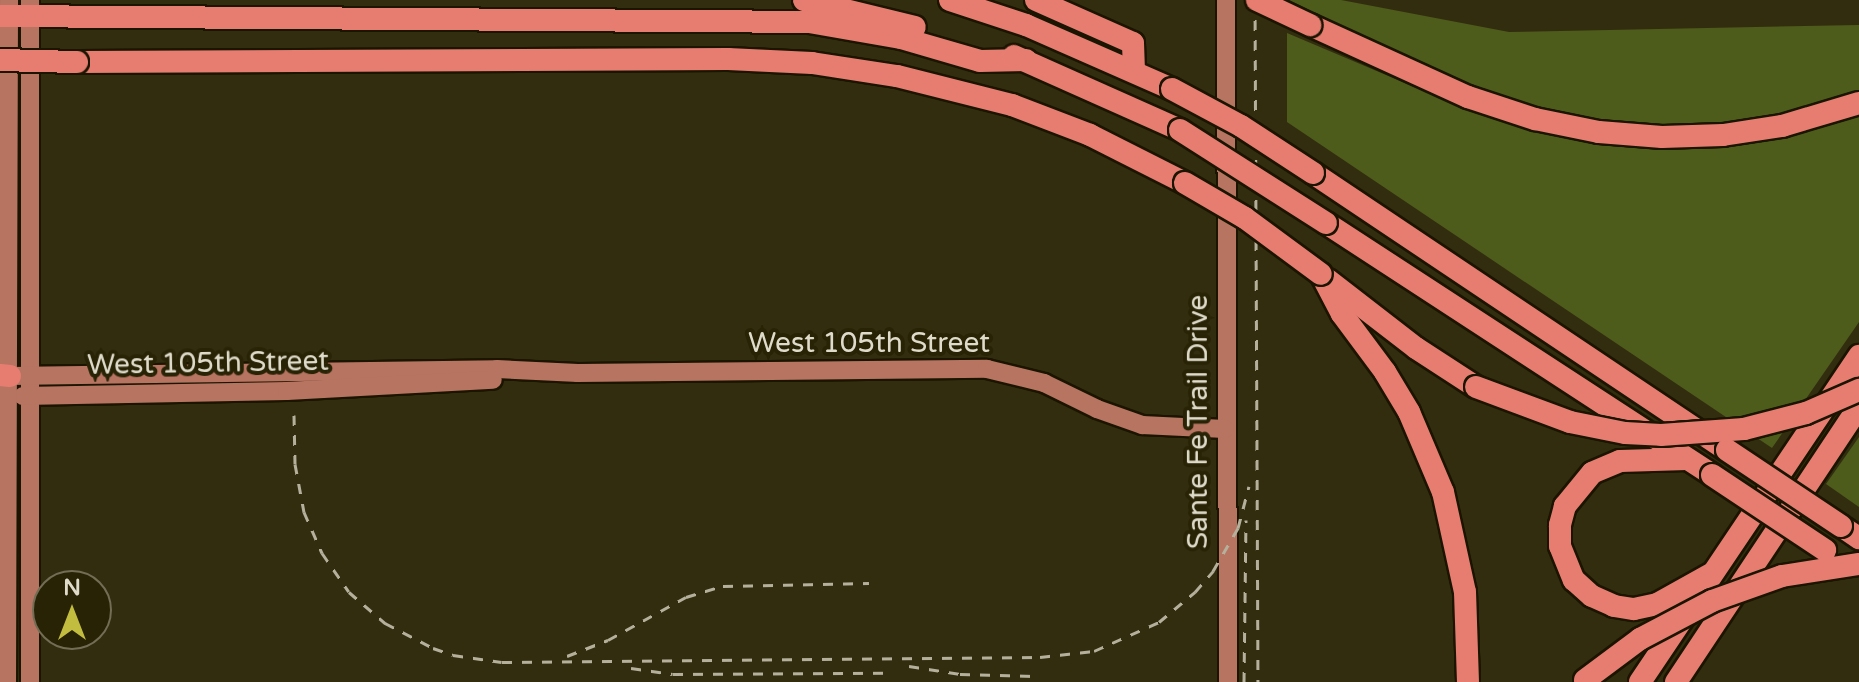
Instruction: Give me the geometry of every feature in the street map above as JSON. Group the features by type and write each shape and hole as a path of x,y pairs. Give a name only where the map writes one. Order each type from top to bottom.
{"highway":[{"path":"804,0 884,18 1026,60 1180,130 1859,573"},
{"path":"950,0 1026,25 1134,70 1241,126 1850,532"},
{"path":"1036,0 1133,43 1134,70"},
{"path":"1257,0 1468,97 1535,119 1599,132 1662,137 1723,135 1782,126 1859,103"},
{"path":"15,10 809,22 901,38 980,61 1026,60"},
{"path":"0,60 728,59 812,63 897,76 1012,105 1090,135 1185,183 1245,218 1416,348 1476,387 1570,422 1625,433 1661,435 1744,429 1806,413 1859,390"},
{"path":"1321,274 1342,314 1385,372 1409,412 1443,492 1465,592 1468,682"},
{"path":"1640,682 1859,356"},
{"path":"1676,682 1857,412"},
{"path":"1687,459 1620,461 1592,473 1565,506 1559,536 1563,557 1574,580 1592,596 1624,608 1657,604 1715,572"},
{"path":"1584,681 1640,639 1712,601 1782,576 1859,564"}],"main road":[{"name":"Sante Fe Trail Drive","path":"1226,0 1228,682"},
{"path":"15,10 17,384 30,682"},
{"name":"West 105th Street","path":"17,384 302,390 497,380 551,372 987,369 1044,383 1097,409 1142,425 1225,429"},
{"path":"7,682 17,384"}],"green space":[{"path":"1289,0 1341,0 1509,32 1859,25 1859,95 1825,106 1746,123 1668,128 1590,122 1513,103 1446,77"},
{"path":"1287,33 1438,97 1580,138 1859,113 1859,322 1772,448 1287,122"},
{"path":"1859,437 1859,507 1826,484"}],"railway":[{"path":"1255,0 1258,682"},
{"path":"294,415 295,464 304,512 322,553 349,592 385,623 433,648 453,655 502,662 1040,657 1094,651 1159,622 1195,592 1213,571 1238,528 1249,486"},
{"path":"1244,682 1246,520"},
{"path":"567,656 608,640 686,597 723,586 869,583"},
{"path":"909,666 960,674 1034,676"},
{"path":"631,668 673,674 889,673"}]}
